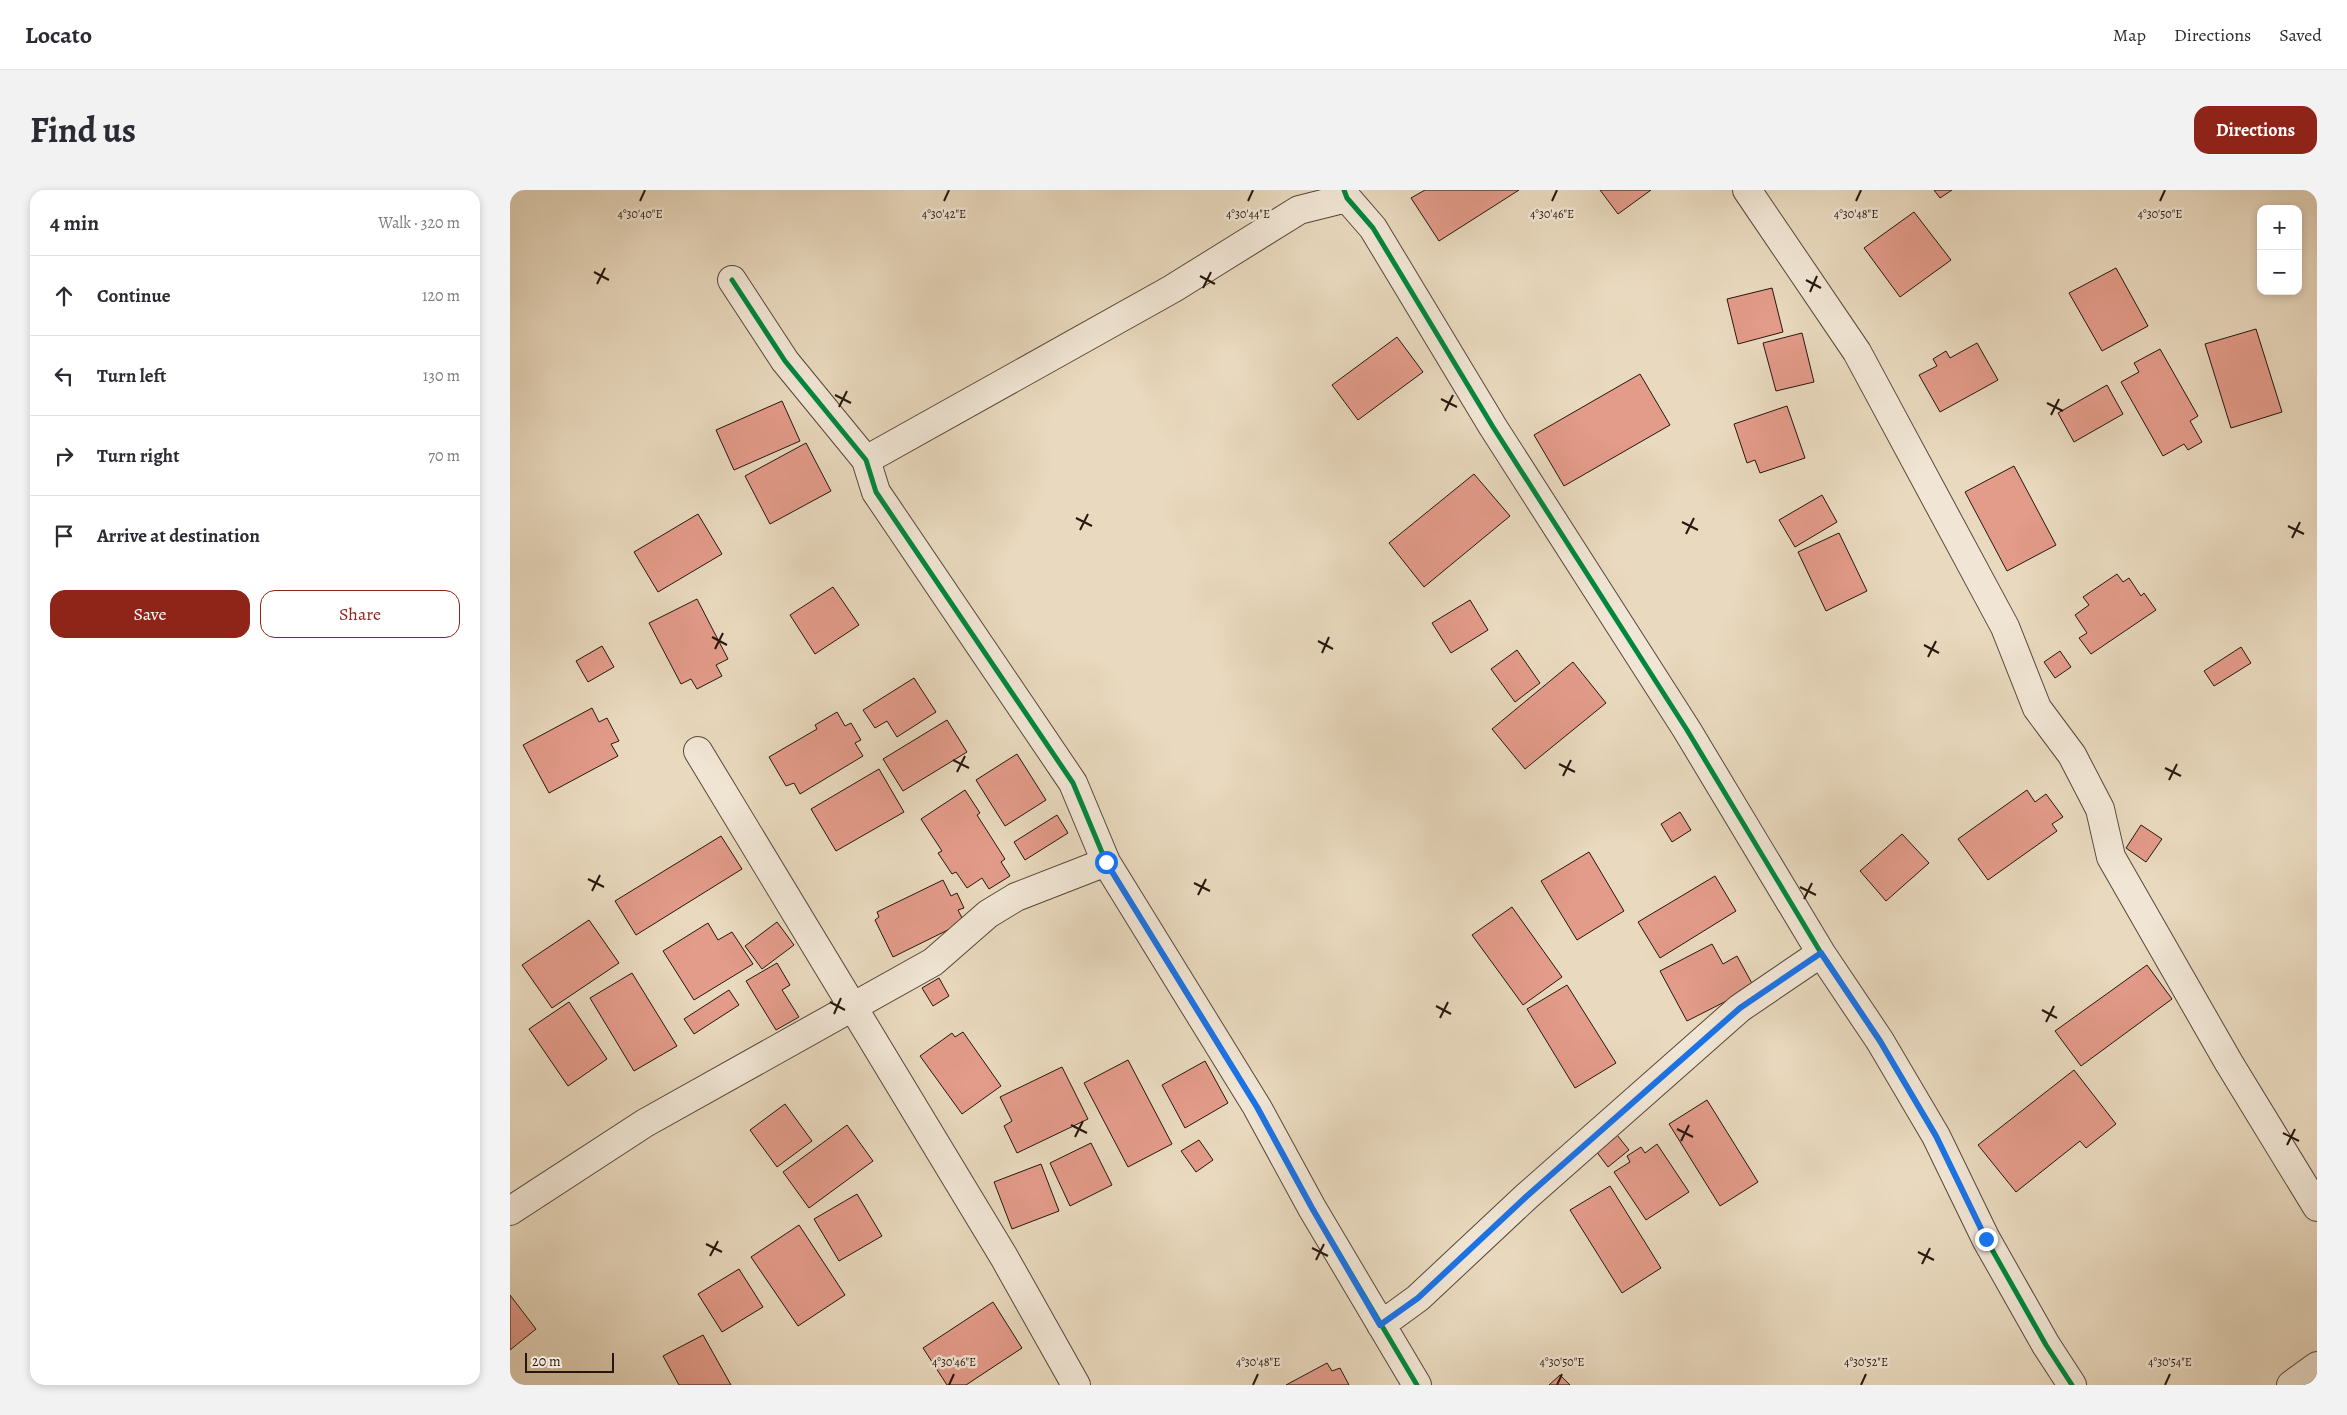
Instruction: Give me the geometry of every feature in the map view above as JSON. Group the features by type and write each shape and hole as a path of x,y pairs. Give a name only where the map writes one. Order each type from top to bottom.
{"street":[{"path":"1747,190 1857,352 2004,627 2037,708 2072,755 2100,809 2111,857 2229,1063 2317,1207"},
{"path":"866,460 1172,289 1299,210 1346,194 1373,228 1493,427 1687,730 1821,953 1880,1041 1936,1136 1986,1239 2046,1345 2072,1385"},
{"path":"732,280 785,361 866,460 876,492 1073,783 1106,862 1257,1107 1312,1208 1417,1385"},
{"path":"698,751 1004,1257 1076,1385"},
{"path":"510,1211 645,1124 933,962 988,914 1016,897 1106,862"},
{"path":"1380,1325 1418,1298 1527,1196 1740,1008 1821,953"},
{"path":"2291,1385 2317,1366"}],"building":[{"path":"1425,190 1519,190 1439,241 1411,198"},
{"path":"1600,190 1651,190 1618,214"},
{"path":"1934,190 1952,190 1940,198"},
{"path":"1914,212 1951,260 1900,297 1864,248"},
{"path":"2116,268 2148,326 2102,351 2069,293"},
{"path":"1772,288 1783,332 1738,344 1727,299"},
{"path":"2256,329 2282,412 2231,428 2205,344"},
{"path":"1802,333 1814,382 1776,391 1763,343"},
{"path":"1397,337 1423,372 1358,420 1332,385"},
{"path":"1977,343 1998,380 1940,412 1919,375 1937,366 1933,359 1946,351 1950,358"},
{"path":"2160,349 2198,416 2190,421 2202,442 2188,450 2184,444 2163,456 2121,382 2139,372 2134,363"},
{"path":"1640,374 1670,425 1564,486 1534,435"},
{"path":"2107,385 2123,414 2074,442 2058,413"},
{"path":"782,401 800,441 734,470 716,430"},
{"path":"1787,406 1805,458 1760,473 1755,460 1747,463 1734,424"},
{"path":"806,443 831,491 770,524 745,476"},
{"path":"2014,466 2056,545 2007,571 1965,492"},
{"path":"1474,474 1510,516 1424,587 1389,543"},
{"path":"1822,495 1837,522 1795,547 1779,520"},
{"path":"698,514 722,554 658,592 634,552"},
{"path":"1839,533 1867,591 1826,611 1798,552"},
{"path":"2117,574 2123,582 2129,578 2141,596 2144,593 2156,610 2091,654 2079,638 2087,633 2075,615 2089,605 2083,597"},
{"path":"833,587 859,625 815,654 790,615"},
{"path":"697,599 728,659 716,665 722,676 697,689 691,679 681,684 649,623"},
{"path":"1470,600 1488,630 1451,653 1432,623"},
{"path":"602,646 614,667 588,682 576,661"},
{"path":"2241,647 2251,663 2214,686 2204,671"},
{"path":"1517,650 1540,683 1515,702 1491,669"},
{"path":"2060,651 2071,667 2055,678 2044,662"},
{"path":"1573,662 1606,703 1525,769 1492,729"},
{"path":"914,678 936,712 897,737 887,721 875,728 863,710"},
{"path":"592,708 599,722 607,718 619,741 611,744 618,756 549,793 523,745"},
{"path":"837,712 845,726 851,723 861,740 855,743 863,756 800,794 794,783 786,786 769,757 817,729 815,725"},
{"path":"947,720 967,752 903,791 883,759"},
{"path":"1017,754 1046,800 1005,826 976,780"},
{"path":"879,769 904,812 836,851 811,809"},
{"path":"965,790 980,813 977,815 1005,859 1001,862 1010,876 989,889 982,878 967,888 956,872 952,874 938,853 942,851 921,819"},
{"path":"2027,790 2035,802 2046,794 2063,817 2052,824 2057,831 1988,880 1958,839"},
{"path":"1680,812 1691,830 1672,842 1661,824"},
{"path":"1057,815 1068,833 1025,860 1014,842"},
{"path":"2141,825 2162,839 2146,862 2126,848"},
{"path":"1902,834 1929,863 1886,901 1860,871"},
{"path":"721,836 742,869 636,935 615,901"},
{"path":"1589,852 1624,911 1577,940 1541,881"},
{"path":"1715,876 1736,911 1660,958 1638,922"},
{"path":"943,880 951,896 957,893 964,908 958,910 964,922 893,957 875,920 879,917 877,912"},
{"path":"1512,907 1562,977 1523,1005 1472,935"},
{"path":"589,920 619,963 552,1008 522,965"},
{"path":"777,922 794,945 762,969 745,946"},
{"path":"708,923 718,940 732,932 753,964 694,1000 663,951"},
{"path":"1712,944 1723,964 1737,956 1754,987 1687,1021 1660,971"},
{"path":"777,963 790,985 782,990 799,1017 776,1030 746,981"},
{"path":"2147,965 2172,999 2081,1066 2055,1031"},
{"path":"632,973 677,1046 634,1071 590,998"},
{"path":"939,978 949,996 933,1006 922,988"},
{"path":"1567,985 1616,1063 1575,1088 1527,1009"},
{"path":"729,990 739,1005 694,1034 684,1019"},
{"path":"569,1002 607,1059 568,1086 529,1029"},
{"path":"963,1032 1001,1086 962,1114 920,1056 952,1033 955,1037"},
{"path":"1128,1060 1172,1144 1128,1167 1084,1083"},
{"path":"1205,1061 1228,1103 1185,1128 1162,1085"},
{"path":"1062,1067 1088,1119 1017,1153 1004,1126 1012,1121 1000,1097"},
{"path":"2074,1070 2116,1124 2086,1148 2080,1141 2016,1192 1978,1145"},
{"path":"1707,1100 1758,1182 1720,1206 1669,1124"},
{"path":"785,1104 812,1141 777,1167 750,1130"},
{"path":"847,1125 873,1161 809,1208 783,1172"},
{"path":"1617,1135 1629,1150 1608,1167 1596,1151"},
{"path":"1199,1140 1213,1160 1196,1172 1181,1151"},
{"path":"1091,1143 1112,1185 1070,1206 1050,1163"},
{"path":"1657,1144 1689,1192 1646,1220 1614,1172 1630,1162 1627,1156 1641,1147 1645,1153"},
{"path":"1041,1164 1059,1211 1012,1229 994,1182"},
{"path":"1610,1186 1661,1268 1622,1293 1570,1210"},
{"path":"857,1194 882,1236 839,1261 814,1219"},
{"path":"799,1225 845,1295 798,1326 751,1257"},
{"path":"739,1269 763,1307 722,1332 698,1294"},
{"path":"510,1295 536,1329 510,1350"},
{"path":"993,1302 1022,1348 966,1385 947,1385 923,1348"},
{"path":"703,1335 731,1385 679,1385 663,1356"},
{"path":"1327,1363 1332,1371 1340,1368 1349,1385 1286,1385"},
{"path":"1560,1375 1570,1385 1549,1385"}],"cycle path":[{"path":"1344,190 1347,198 1373,228 1493,427 1687,730 1821,953 1880,1041 1936,1136 1986,1239 2046,1345 2072,1385"},
{"path":"732,280 785,361 866,460 876,492 1073,783 1106,862 1257,1107 1312,1208 1417,1385"}],"route":[{"path":"1106,862 1257,1107 1312,1208 1380,1325 1418,1298 1527,1196 1740,1008 1821,953 1880,1041 1936,1136 1986,1239"}]}
